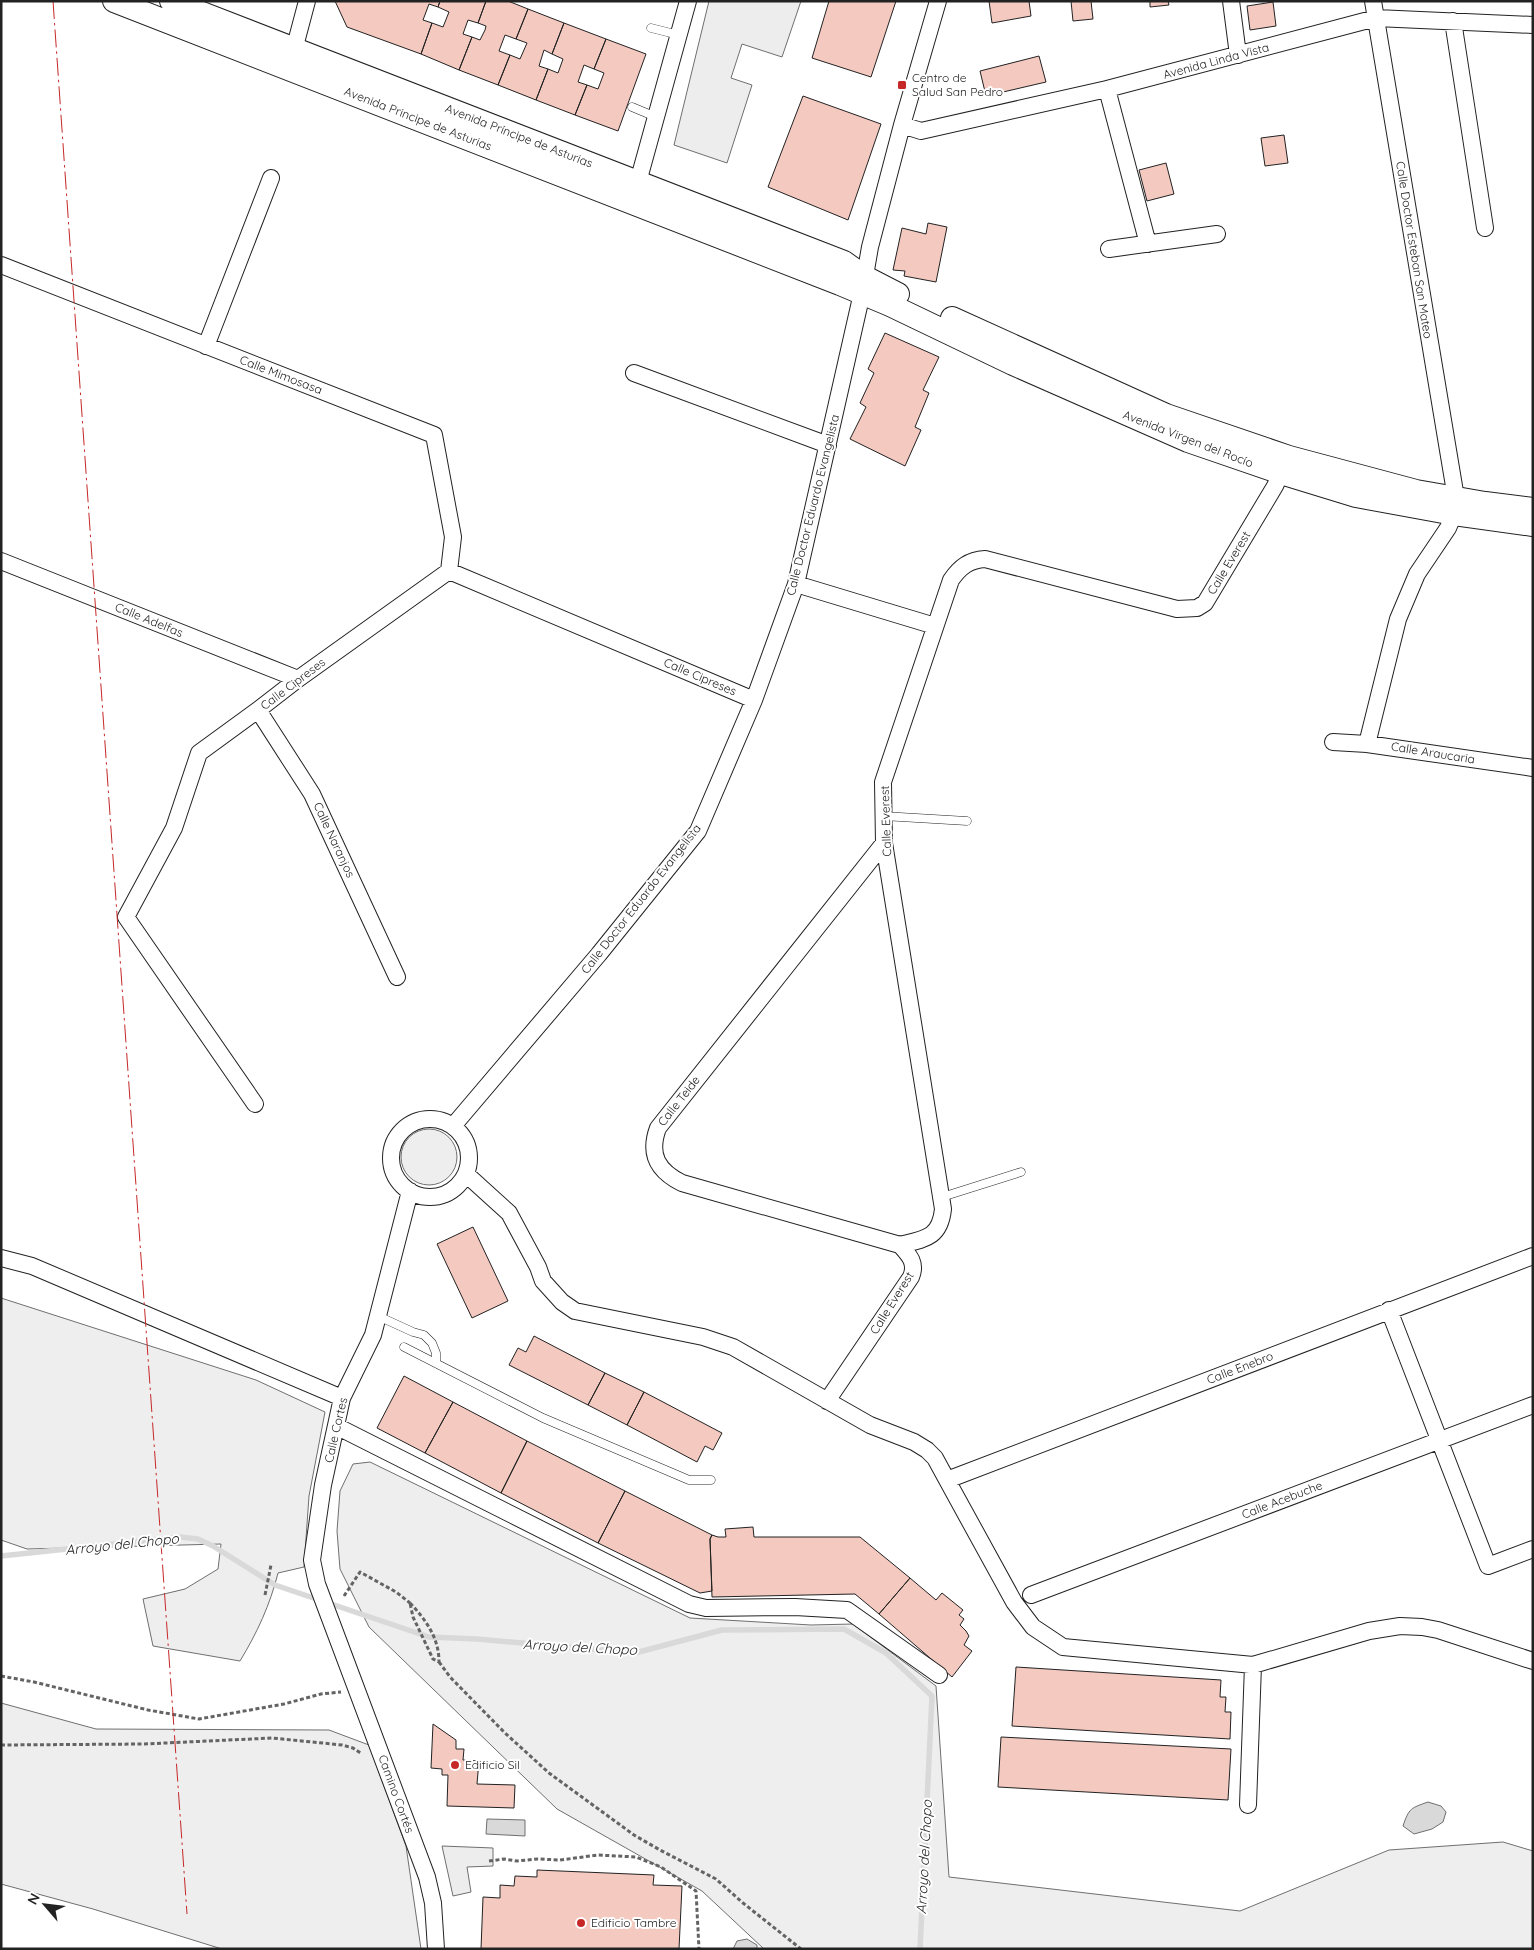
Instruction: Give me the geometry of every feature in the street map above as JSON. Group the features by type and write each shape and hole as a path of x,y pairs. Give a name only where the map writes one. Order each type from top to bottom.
{"street":[{"name":"Avenida Principe de Asturias","path":"114,1 723,237 745,248 864,285"},
{"name":"Avenida Príncipe de Asturias","path":"171,1 844,262 864,285"},
{"path":"294,50 307,1"},
{"path":"638,182 688,1"},
{"name":"Calle Doctor Eduardo Evangelista","path":"453,1126 599,954 698,831 754,700 796,584 864,285 870,247 902,125 938,1"},
{"path":"1231,1 1238,55"},
{"name":"Avenida Linda Vista","path":"902,125 921,131 1107,89 1238,55 1375,9 1453,21 1533,25"},
{"name":"Calle Doctor Esteban San Mateo","path":"1375,9 1455,506"},
{"path":"1453,21 1485,228"},
{"path":"1107,89 1148,244"},
{"path":"206,346 271,178"},
{"path":"1109,249 1217,234"},
{"name":"Calle Mimosasa","path":"1,265 434,435 453,536 449,571"},
{"name":"Avenida Virgen del Rocío","path":"864,285 938,312 1166,415 1289,458 1416,490 1455,506 1533,525"},
{"name":"Avenida Virgen del Rocío","path":"864,285 1118,412 1188,441 1281,474 1356,496 1455,506 1533,508"},
{"path":"634,373 828,446"},
{"name":"Calle Everest","path":"827,1401 911,1277 914,1265 900,1245 932,1235 942,1221 942,1197 884,843 883,782 951,580 963,566 974,560 985,559 1176,609 1197,608 1205,603 1281,474"},
{"path":"1368,744 1398,620 1418,574 1448,528 1455,506"},
{"name":"Calle Adelfas","path":"1,561 298,679"},
{"name":"Calle Cipreses","path":"255,1104 126,917 174,828 199,753 298,679 449,571 754,700"},
{"path":"796,584 935,626"},
{"name":"Calle Naranjos","path":"258,710 312,794 397,977"},
{"name":"Calle Araucaria","path":"1333,742 1368,744 1533,768"},
{"name":"Calle Teide","path":"884,843 658,1128 654,1138 654,1154 668,1176 682,1183 900,1245"},
{"path":"432,1119 443,1121 453,1126 466,1143 469,1153 466,1174 458,1185 448,1192 435,1196 422,1196 410,1192 394,1175 391,1164 391,1152 394,1141 410,1124 420,1120 432,1119"},
{"path":"466,1174 509,1212 538,1267 543,1281 562,1302 576,1311 703,1337 733,1347 870,1425 914,1442 927,1450 935,1458 1014,1602 1033,1628 1063,1647 1253,1665 1369,1631 1400,1626 1438,1630 1533,1661"},
{"name":"Calle Cortes","path":"340,1644 317,1584 312,1560 323,1485 342,1398 373,1335 410,1192"},
{"name":"Calle Enebro","path":"947,1480 1533,1256"},
{"path":"1,1258 32,1266 342,1398"},
{"path":"1389,1310 1441,1440 1488,1566 1533,1549"},
{"name":"Calle Acebuche","path":"1031,1595 1533,1405"},
{"path":"336,1426 689,1604 706,1608 795,1607 847,1610 939,1674"},
{"name":"Camino Cortés","path":"340,1644 427,1877 433,1903 436,1949"},
{"path":"1248,1805 1253,1665"}],"lane":[{"path":"651,28 679,36"},
{"path":"632,107 656,117"},
{"path":"883,816 967,821"},
{"path":"942,1197 1021,1172"},
{"path":"378,1316 414,1332 424,1334 432,1343 436,1353 436,1363"},
{"path":"404,1347 543,1418 689,1480 711,1480"}],"path":[{"path":"265,1595 271,1565"},
{"path":"344,1596 360,1572 396,1592 410,1603 429,1625 439,1652 439,1662"},
{"path":"410,1603 413,1617 432,1659 439,1662 450,1677 505,1733 549,1773 634,1835 716,1879 743,1904 801,1949"},
{"path":"1,1676 199,1719 284,1704 321,1694 357,1690"},
{"path":"1,1745 135,1744 272,1738 342,1744 353,1748 363,1755 367,1766 371,1767 384,1763"},
{"path":"489,1861 504,1859 517,1861 538,1859 560,1860 610,1854 636,1857 661,1867 696,1891 698,1949"}],"shaded area":[{"path":"709,1 801,1 782,57 742,44 731,78 752,85 727,163 674,145"},
{"path":"429,1129 440,1131 449,1137 455,1146 457,1157 455,1168 449,1177 440,1183 429,1185 418,1183 409,1177 403,1168 401,1157 403,1146 409,1137 418,1131"},
{"path":"1,1298 256,1380 325,1412 309,1496 304,1567 278,1573 262,1618 240,1661 153,1646 143,1599 185,1589 218,1569 221,1544 27,1549 1,1540"},
{"path":"370,1462 690,1618 811,1625 853,1624 936,1686 949,1877 1240,1911 1389,1850 1503,1842 1533,1851 1533,1949 764,1949 702,1891 557,1809 369,1627 340,1569 337,1531 340,1491 353,1464"},
{"path":"1,1703 96,1729 329,1730 369,1745 406,1846 421,1949 222,1949 93,1909 1,1884"},
{"path":"1428,1802 1441,1806 1446,1812 1443,1822 1432,1829 1414,1834 1403,1826 1407,1816 1414,1807"},
{"path":"487,1819 525,1820 525,1836 486,1834"},
{"path":"442,1846 493,1848 493,1866 467,1867 471,1892 453,1896"},
{"path":"747,1939 757,1945 757,1949 733,1949 737,1941"}],"building":[{"path":"335,1 440,1 438,7 429,4 423,20 432,23 421,54 347,27"},
{"path":"440,1 486,1 478,23 468,20 463,34 472,37 459,70 421,54 432,23 443,27 449,12 438,7"},
{"path":"486,1 508,1 528,9 516,39 505,35 499,51 510,55 498,85 459,70 472,37 480,40 485,30 486,26 478,23"},
{"path":"829,1 896,1 871,77 812,58"},
{"path":"989,1 1029,1 1031,16 992,23"},
{"path":"1071,1 1091,1 1093,19 1073,21"},
{"path":"1150,1 1168,1 1169,5 1150,7"},
{"path":"1273,2 1276,26 1250,30 1247,6"},
{"path":"528,9 564,23 552,54 544,50 539,66 548,69 536,100 498,85 510,55 520,59 527,43 516,39"},
{"path":"564,23 606,39 594,69 584,65 578,82 587,85 575,115 536,100 548,69 558,73 563,59 552,54"},
{"path":"606,39 646,54 618,131 575,115 587,85 598,89 604,73 594,69"},
{"path":"1039,56 1046,82 986,96 980,71"},
{"path":"803,96 881,124 848,220 768,187"},
{"path":"1284,135 1288,163 1265,166 1261,138"},
{"path":"1166,163 1174,194 1147,201 1139,170"},
{"path":"928,223 947,227 936,282 904,276 905,271 893,270 902,228 926,234"},
{"path":"885,333 939,357 923,390 929,393 915,427 921,430 905,466 850,439 866,407 860,403 874,373 868,369"},
{"path":"473,1227 508,1301 472,1318 437,1244"},
{"path":"534,1336 605,1373 588,1405 509,1365 518,1348 526,1352"},
{"path":"605,1373 644,1392 627,1425 588,1405"},
{"path":"404,1376 453,1402 425,1453 377,1428"},
{"path":"644,1392 722,1433 713,1450 705,1446 697,1462 627,1425"},
{"path":"453,1402 527,1441 501,1493 425,1453"},
{"path":"527,1441 625,1491 598,1543 501,1493"},
{"path":"625,1491 712,1535 710,1539 712,1591 700,1593 598,1543"},
{"path":"753,1527 754,1537 860,1537 910,1578 879,1614 855,1594 712,1597 710,1539 712,1535 726,1537 725,1529"},
{"path":"910,1578 936,1600 942,1593 963,1610 959,1615 964,1619 960,1625 969,1636 964,1645 972,1651 952,1677 879,1614"},
{"path":"1016,1667 1221,1680 1220,1697 1226,1697 1225,1712 1231,1712 1230,1739 1012,1726"},
{"name":"Edificio Sil","path":"433,1724 456,1740 456,1749 464,1749 463,1760 479,1761 477,1784 515,1785 514,1808 447,1806 448,1775 442,1775 442,1769 431,1768"},
{"path":"1001,1737 1231,1749 1228,1800 998,1787"},
{"name":"Edificio Tambre","path":"537,1870 654,1875 653,1885 682,1886 679,1949 481,1949 483,1897 500,1898 500,1885 514,1886 515,1876 537,1877"}],"waterway":[{"name":"Arroyo del Chopo","path":"1,1556 180,1537 198,1539 213,1546 275,1585 429,1637 477,1639 635,1653 722,1630 844,1629 886,1653 932,1696 920,1949"}],"power":[{"path":"53,1 187,1914"}],"place":[{"name":"Centro de Salud San Pedro","path":"902,85"},
{"name":"Edificio Sil","path":"455,1765"},
{"name":"Edificio Tambre","path":"581,1923"}]}
